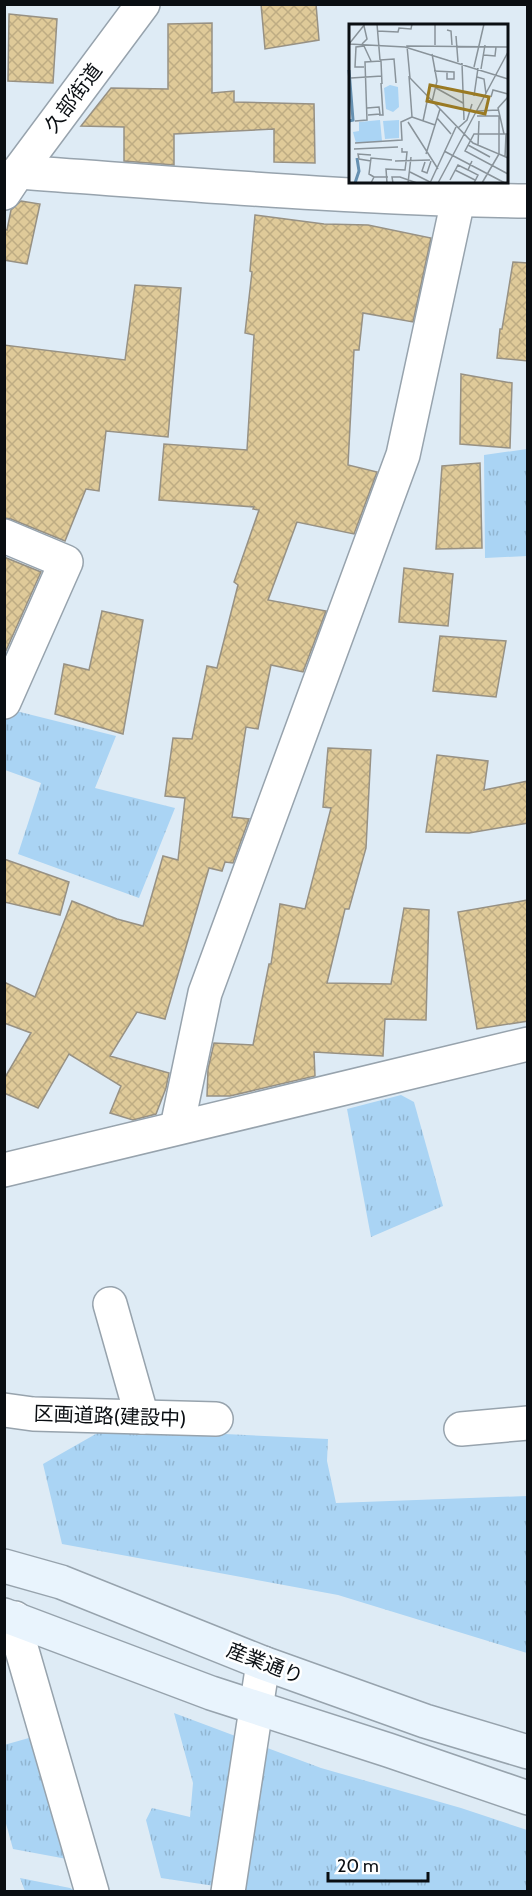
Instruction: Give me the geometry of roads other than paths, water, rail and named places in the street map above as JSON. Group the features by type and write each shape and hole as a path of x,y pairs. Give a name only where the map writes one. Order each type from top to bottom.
{"street":[{"name":"久部街道","path":"11,183 143,4"},
{"path":"11,183 528,201"},
{"path":"177,1127 205,993 404,455 458,200"},
{"path":"4,536 66,562 13,661 4,702"},
{"path":"4,1170 528,1044"},
{"path":"110,1304 142,1417"},
{"name":"区画道路(建設中)","path":"4,1410 33,1414 216,1419"},
{"path":"462,1429 528,1423"},
{"name":"産業通り","path":"4,1566 61,1582 263,1663 425,1721 528,1752"},
{"path":"10,1617 211,1693 528,1798"},
{"path":"10,1617 21,1647 92,1892"},
{"path":"228,1892 263,1663"}]}
